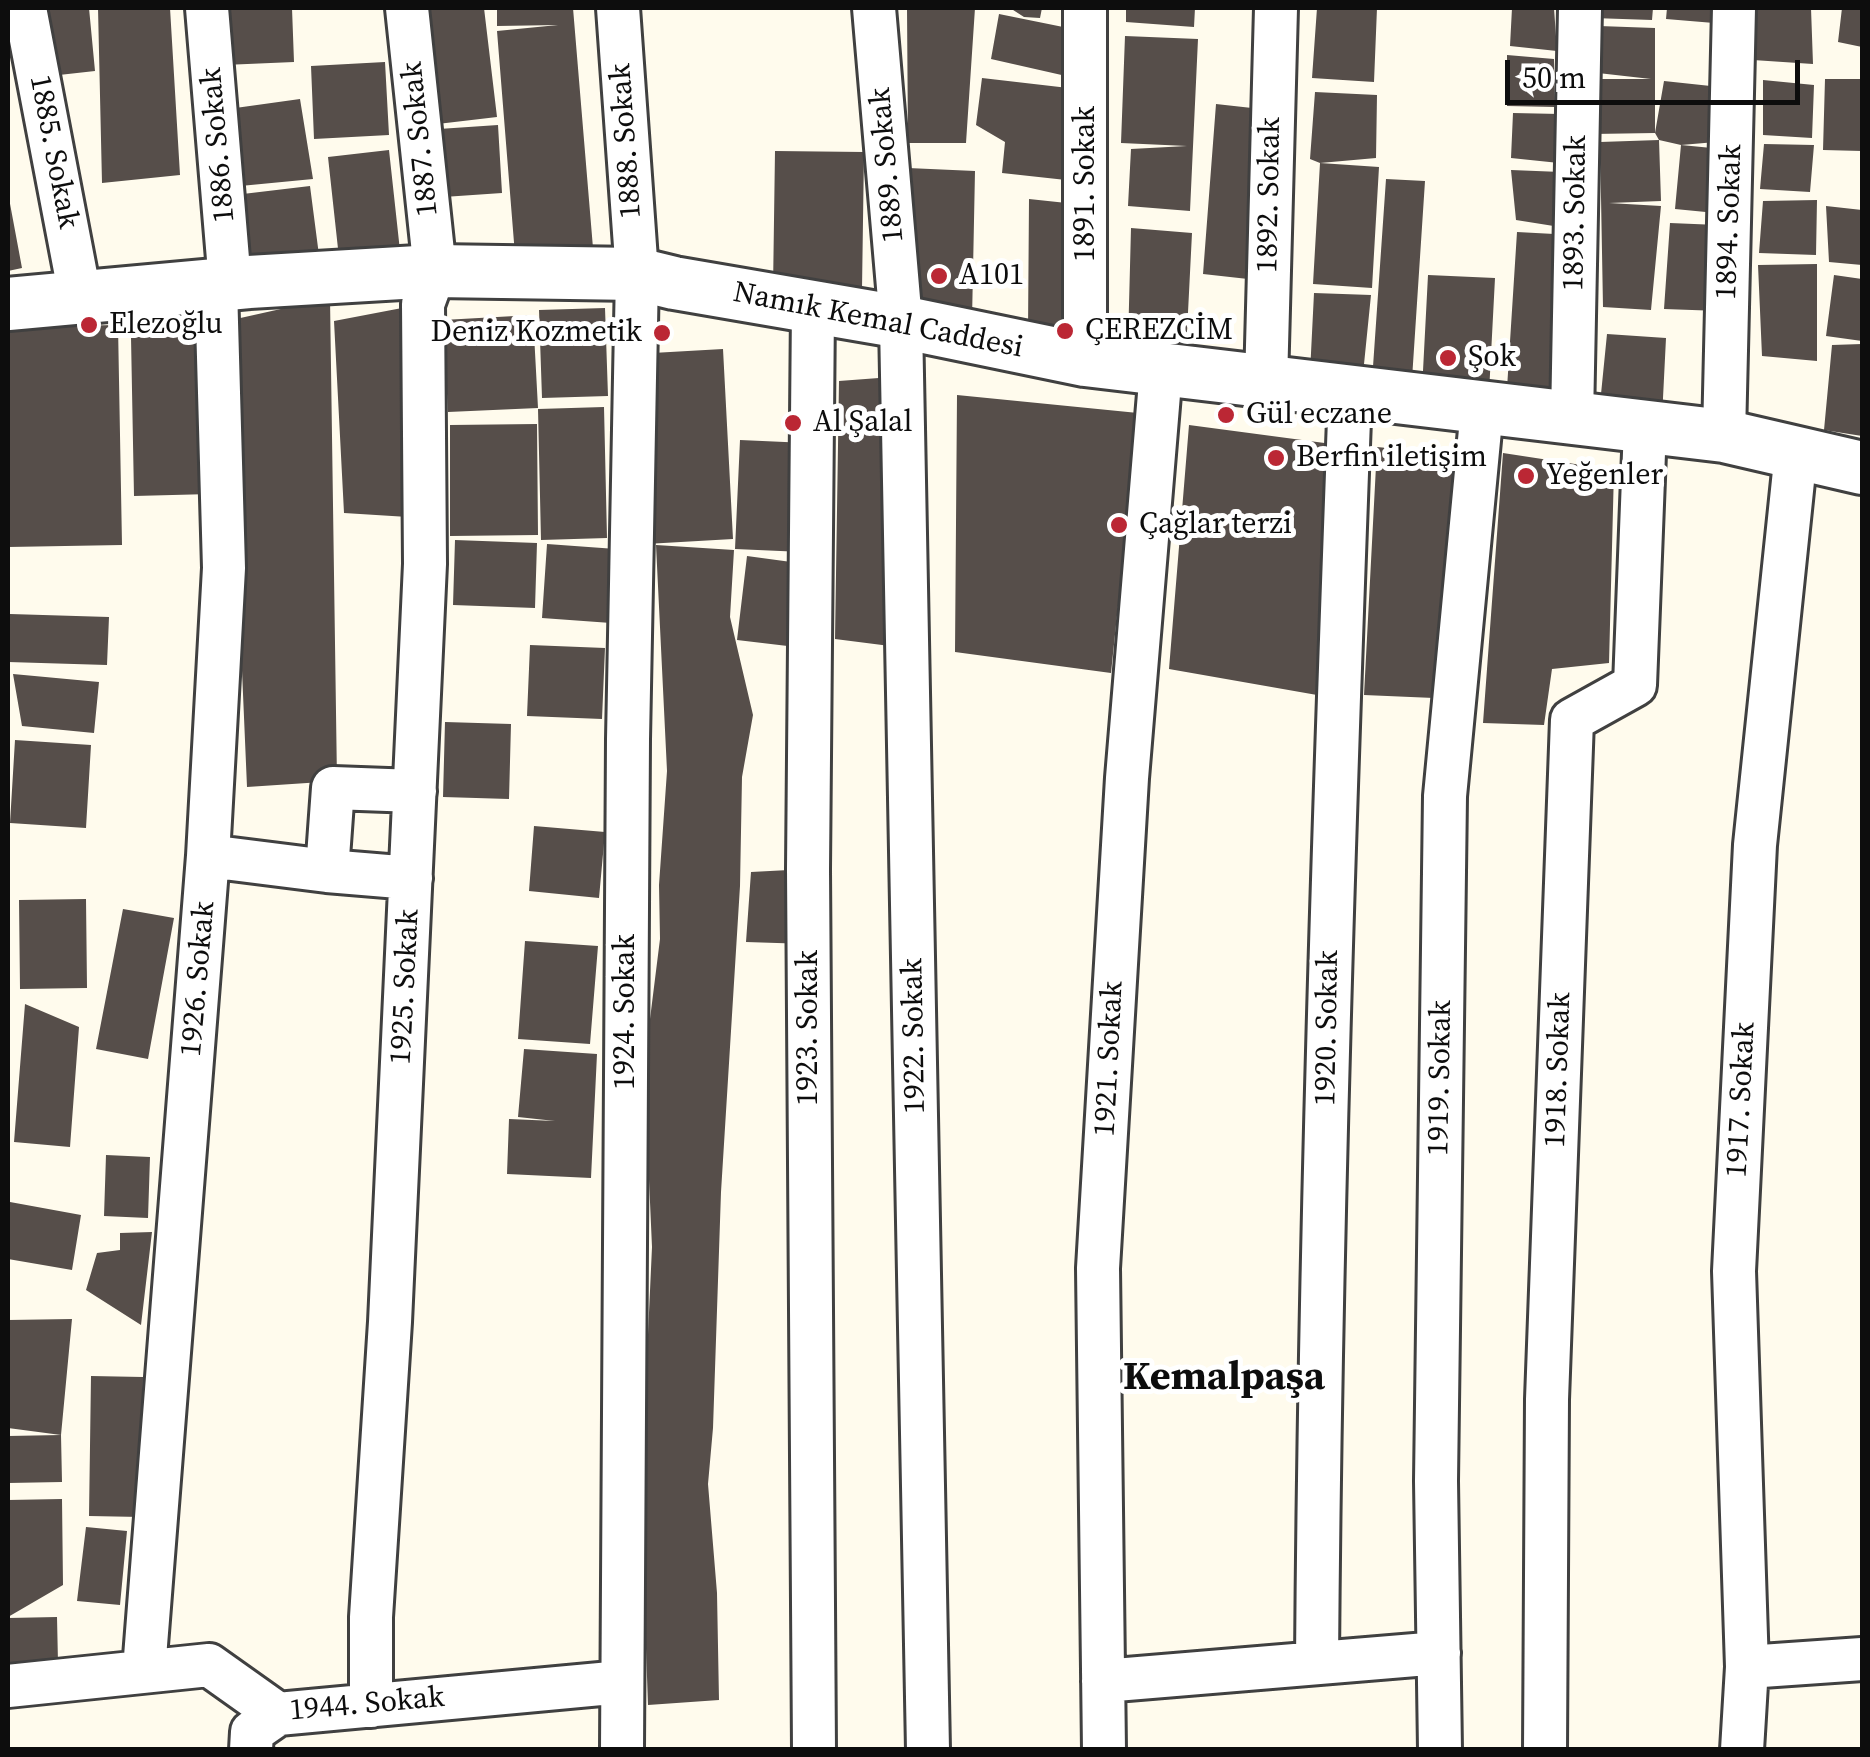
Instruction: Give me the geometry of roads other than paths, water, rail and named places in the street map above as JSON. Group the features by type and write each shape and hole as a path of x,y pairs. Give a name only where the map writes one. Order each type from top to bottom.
{"street":[{"name":"1885. Sokak","path":"25,8 80,296"},
{"name":"1886. Sokak","path":"207,8 223,285"},
{"name":"1887. Sokak","path":"407,8 435,270"},
{"name":"1888. Sokak","path":"618,8 636,274"},
{"name":"1889. Sokak","path":"874,8 902,322"},
{"name":"1891. Sokak","path":"1085,8 1085,360"},
{"name":"1892. Sokak","path":"1266,383 1276,8"},
{"name":"1893. Sokak","path":"1572,419 1580,8"},
{"name":"1894. Sokak","path":"1724,436 1734,8"},
{"name":"Namık Kemal Caddesi","path":"8,304 435,270 636,274 1085,360 1724,436 1862,468"},
{"name":"1925. Sokak","path":"371,1706 370,1617 390,1322 424,564 424,304 435,270"},
{"name":"1924. Sokak","path":"622,1750 628,739 636,274"},
{"name":"1926. Sokak","path":"144,1670 208,856 224,568 223,285"},
{"name":"1923. Sokak","path":"813,307 808,869 814,1750"},
{"name":"1922. Sokak","path":"902,322 928,1750"},
{"name":"1921. Sokak","path":"1104,1750 1098,1268 1127,778 1161,370"},
{"name":"1920. Sokak","path":"1316,1663 1332,846 1350,393"},
{"name":"1919. Sokak","path":"1440,1750 1436,1482 1445,796 1482,408"},
{"name":"1918. Sokak","path":"1545,1750 1547,1398 1572,720 1635,685 1645,427"},
{"name":"1917. Sokak","path":"1742,1750 1747,1667 1735,1252 1754,844 1796,452"},
{"path":"328,871 333,788 414,790"},
{"path":"208,856 410,878"},
{"path":"1103,1682 1439,1653"},
{"path":"1747,1667 1862,1659"},
{"name":"1944. Sokak","path":"8,1686 210,1665 278,1714 622,1682"},
{"path":"252,1750 252,1732 278,1714"}],"place":[{"name":"A101","path":"939,276"},
{"name":"Elezoğlu","path":"89,325"},
{"name":"ÇEREZCİM","path":"1065,331"},
{"name":"Deniz Kozmetik","path":"662,333"},
{"name":"Şok","path":"1448,358"},
{"name":"Gül eczane","path":"1226,415"},
{"name":"Al Şalal","path":"793,423"},
{"name":"Berfin iletişim","path":"1276,458"},
{"name":"Yeğenler","path":"1526,476"},
{"name":"Çağlar terzi","path":"1119,525"}],"district":[{"name":"Kemalpaşa","path":"1224,1379"}]}
